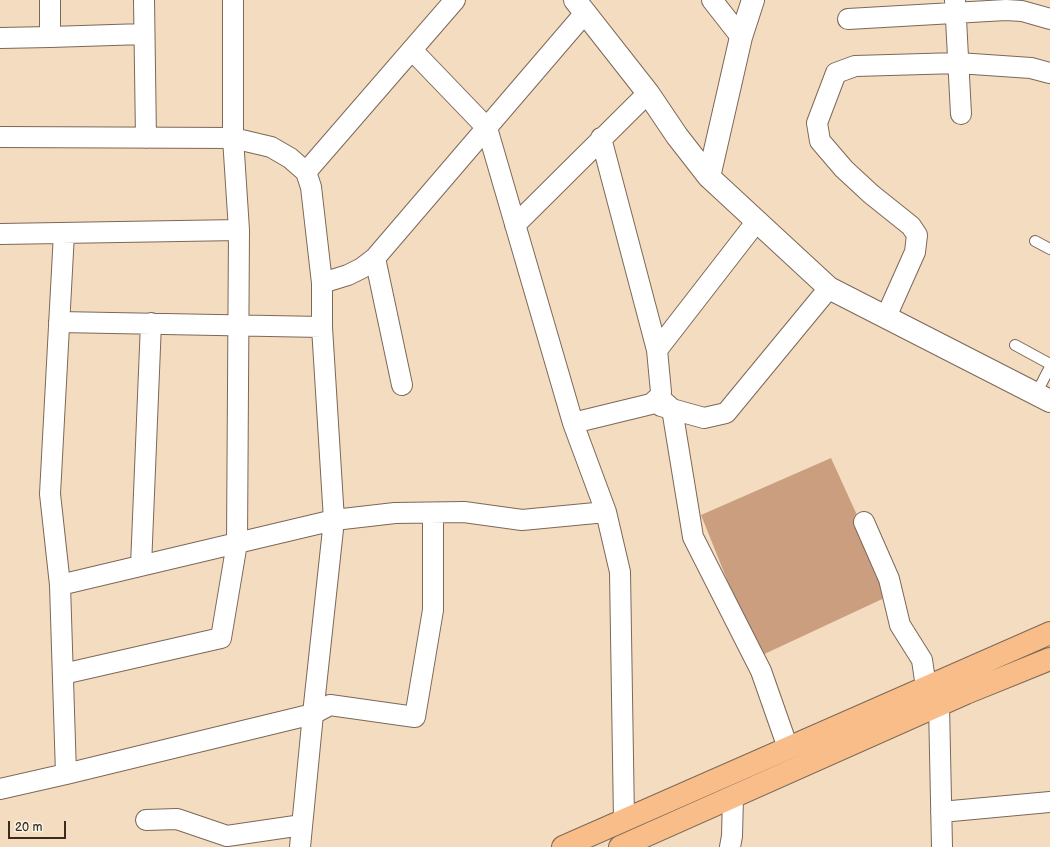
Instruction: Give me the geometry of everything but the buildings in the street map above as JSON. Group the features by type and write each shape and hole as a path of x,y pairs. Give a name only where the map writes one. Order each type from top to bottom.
{"main road":[{"path":"563,847 1050,633"},
{"path":"620,847 939,705 1050,659"}],"street":[{"path":"50,0 50,37"},
{"path":"144,0 146,138"},
{"path":"63,674 222,638 237,543 239,230 233,138 233,0"},
{"path":"306,172 455,0"},
{"path":"712,0 741,37"},
{"path":"708,177 741,37 753,0"},
{"path":"322,283 362,268 376,258 487,128 580,6 648,93 677,136 708,177 829,288 1043,397"},
{"path":"956,6 961,114"},
{"path":"848,19 956,6 1022,11 1050,19"},
{"path":"0,38 144,34"},
{"path":"412,50 487,128 573,423 606,512 620,572 624,820"},
{"path":"886,317 915,252 917,235 911,226 870,194 844,169 820,141 818,123 836,72 855,66 958,63 1031,68 1050,72"},
{"path":"515,225 648,93"},
{"path":"0,138 233,138 271,147 290,158 306,172 311,187 322,283 322,327 334,520 300,847"},
{"path":"601,138 657,350 661,403 693,537 760,671 788,748"},
{"path":"657,350 757,221"},
{"path":"0,234 239,230"},
{"path":"64,233 50,494 60,585 66,774"},
{"path":"376,258 402,385"},
{"path":"573,423 661,403 704,418 726,414 829,288"},
{"path":"59,322 238,324 322,327"},
{"path":"141,566 151,323"},
{"path":"60,585 334,520 395,513 464,512 522,520 606,512"},
{"path":"0,789 313,714 330,705 414,717 433,610 433,513"},
{"path":"864,522 889,579 900,625 922,660 926,687"},
{"path":"939,705 942,847"},
{"path":"730,847 732,836 733,797"},
{"path":"942,812 1050,802"},
{"path":"146,820 177,819 227,836 302,825"}],"lane":[{"path":"1035,241 1050,249"},
{"path":"1015,345 1050,364"},
{"path":"1043,397 1050,367"}]}
